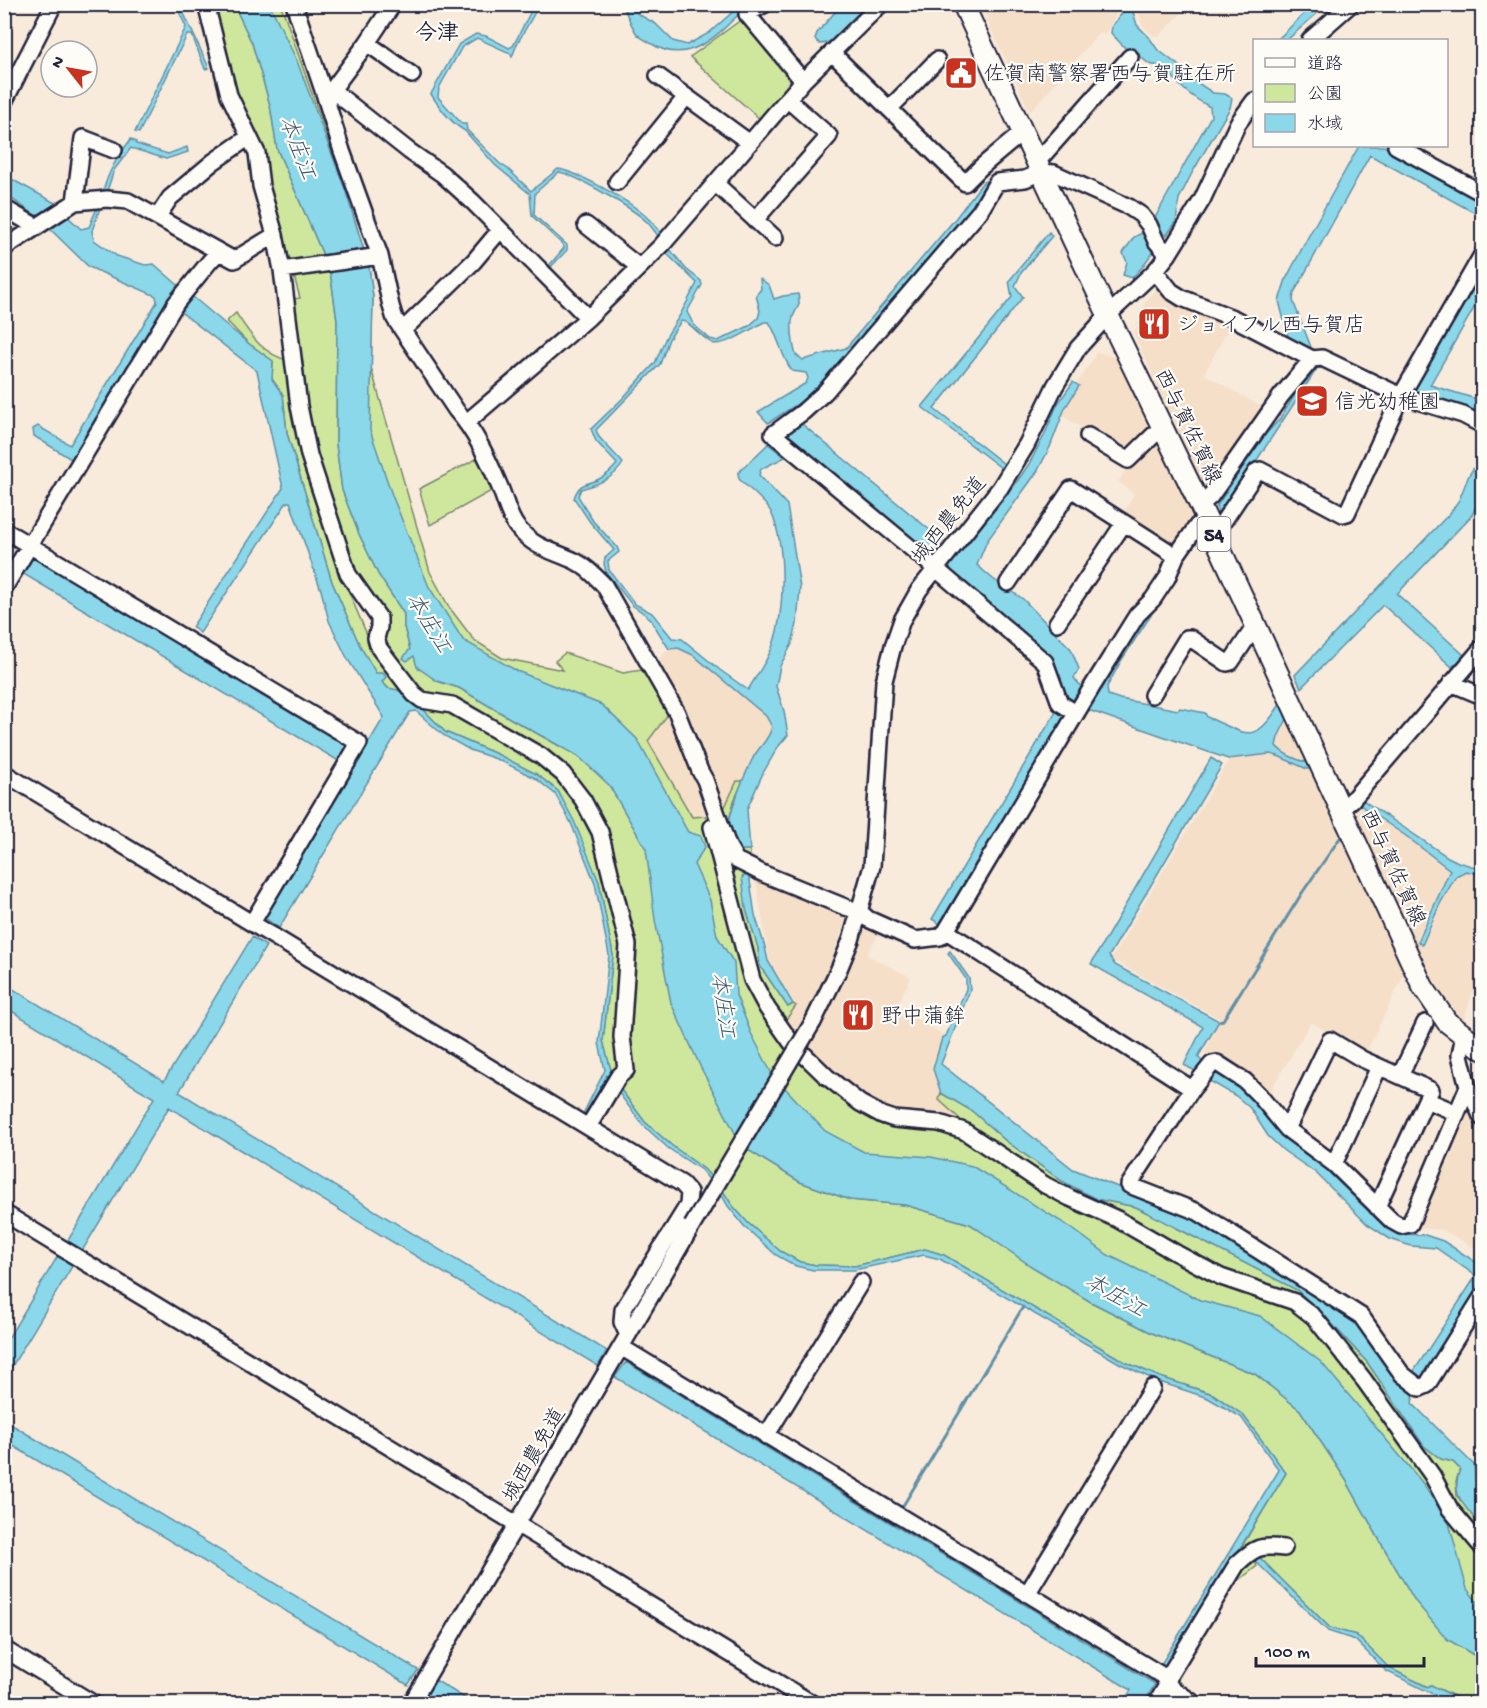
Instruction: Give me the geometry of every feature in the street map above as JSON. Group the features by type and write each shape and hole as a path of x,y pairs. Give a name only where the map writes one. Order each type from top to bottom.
{"main road":[{"name":"西与賀佐賀線","path":"963,4 1108,315 1206,518 1423,987 1447,1022 1482,1049"}],"street":[{"path":"4,102 54,4"},
{"path":"206,4 229,95 257,153 261,186 283,270 300,406 309,455 348,574 379,618 376,638 379,648 414,694 422,700 452,705 541,756 563,774 583,800 600,832 628,945 622,1037 626,1070 618,1077 588,1127"},
{"path":"294,4 328,91 342,151 378,256 395,319 456,410 467,422 488,460 515,525 528,539 548,551 576,561 591,571 603,585 677,713 705,780 728,846 736,860 764,874 859,911 868,919 915,940 940,937 946,931 1137,615 1153,599 1167,578 1176,556 1197,526 1206,518 1210,497 1281,396 1312,359"},
{"path":"328,91 367,43 393,4"},
{"path":"765,4 743,9 803,81"},
{"path":"467,422 588,318 662,245 803,81 881,4"},
{"path":"1311,39 1351,4"},
{"path":"367,43 412,75"},
{"path":"832,53 966,183 981,167 1023,132"},
{"path":"1076,713 1060,703 1045,662 773,434 825,392 980,212 997,182 1025,179 1039,167 1130,57"},
{"path":"889,109 937,60"},
{"path":"658,76 750,143"},
{"path":"328,91 442,174 588,318"},
{"path":"617,182 686,97"},
{"path":"755,220 829,136 788,99"},
{"name":"城西農免道","path":"411,1704 813,1022 839,969 851,940 872,866 884,681 892,646 902,620 935,568 1000,488 1027,444 1055,386 1078,348 1168,255 1202,200 1238,123 1253,102"},
{"path":"158,216 170,198 213,162 249,137"},
{"path":"75,202 83,138 114,150"},
{"path":"1398,147 1482,193"},
{"path":"1039,167 1129,207 1141,215 1149,225 1156,241 1168,255"},
{"path":"715,183 775,238"},
{"path":"4,248 75,202 107,198 128,201 234,260 275,235"},
{"path":"4,208 37,227"},
{"path":"586,225 639,267"},
{"path":"403,330 474,261 500,230"},
{"path":"4,588 179,299 219,252"},
{"path":"1206,518 1221,525 1257,471 1260,470 1343,514 1347,513 1401,396 1482,255"},
{"path":"283,270 378,256"},
{"path":"1155,271 1171,291 1182,298 1233,318 1312,359 1322,358 1401,396 1464,415 1482,425"},
{"path":"1088,436 1128,460 1162,427"},
{"path":"1008,583 1071,489 1176,556"},
{"path":"1057,623 1124,523"},
{"path":"4,530 359,743 252,923"},
{"path":"1152,695 1187,638 1191,638 1227,663 1231,662 1251,632 1257,628"},
{"path":"1341,809 1352,800 1482,648"},
{"path":"1451,683 1482,696"},
{"path":"700,771 702,790 752,980 767,1008 790,1042 826,1077 860,1103 882,1115 894,1119 939,1123 964,1131 1045,1185 1116,1219 1221,1277 1295,1302 1314,1317 1364,1380 1432,1475 1450,1509 1482,1547"},
{"path":"4,773 682,1184 689,1192 688,1205 623,1310 624,1341 766,1436 1163,1676 1167,1685 1195,1704"},
{"path":"946,931 1192,1089"},
{"path":"1400,1076 1425,1023"},
{"path":"1464,1035 1460,1055 1468,1087 1482,1118"},
{"path":"1287,1129 1330,1040 1362,1059 1431,1090 1377,1207"},
{"path":"1468,1087 1410,1224 1401,1226 1392,1221 1334,1164 1287,1129 1245,1081 1217,1063 1212,1064 1192,1089 1130,1185 1198,1212 1361,1316 1401,1374 1420,1388 1427,1385 1482,1297"},
{"path":"1334,1164 1379,1067"},
{"path":"1426,1100 1457,1113"},
{"path":"4,1213 813,1704"},
{"path":"766,1436 861,1282"},
{"path":"1027,1594 1152,1388"},
{"path":"1156,1704 1167,1685 1170,1674 1237,1564 1249,1552 1264,1545 1284,1548"},
{"path":"4,1649 94,1704"}],"shaded area":[{"path":"980,5 1115,5 1119,11 1105,34 1098,34 1030,112"},
{"path":"1137,5 1190,5 1159,36 1153,36 1142,25"},
{"path":"1161,283 1232,322 1204,374 1269,411 1208,496 1134,334 1145,302"},
{"path":"1097,352 1122,359 1197,519 1177,551 1121,518 1134,494 1118,482 1131,461 1059,413"},
{"path":"678,648 693,655 766,716 772,727 769,738 753,757 743,781 737,782 721,815 692,817 648,741 648,669 669,649"},
{"path":"1291,717 1407,968 1365,1055 1311,1022 1266,1098 1250,1079 1204,1053 1220,1019 1111,959 1229,760 1273,746"},
{"path":"1362,808 1449,863 1482,874 1482,963 1464,1020 1433,979 1355,814"},
{"path":"753,865 851,902 831,965 800,1024 811,1041 843,985 869,911 885,920 867,955 911,977 897,1007 949,1038 937,1070 941,1093 938,1099 960,1119 952,1130 882,1125 827,1086 777,1030 796,1006 770,964"},
{"path":"1468,1101 1482,1132 1482,1252 1443,1230 1413,1227"}],"green space":[{"path":"213,5 234,5 252,43 270,105 277,149 330,271 337,320 336,444 342,490 378,574 404,614 404,627 410,650 437,681 459,688 627,784 724,1087 735,1133 748,1150 800,1182 850,1200 905,1205 970,1224 1091,1302 1152,1333 1255,1374 1300,1410 1346,1480 1384,1548 1447,1639 1482,1660 1482,1703 1462,1703 1463,1700 1431,1685 1428,1687 1389,1668 1356,1635 1330,1628 1259,1557 1254,1560 1257,1566 1232,1586 1221,1581 1286,1473 1243,1415 1213,1394 1160,1377 1125,1362 944,1255 925,1249 855,1266 816,1265 800,1262 780,1251 748,1223 704,1169 645,1122 621,1090 587,1116 607,1074 612,1074 603,1041 613,955 599,882 558,791 536,774 445,732 423,709 382,682 385,677 383,673 376,674 360,646 332,582 287,433 283,395 272,379 273,361 248,343 227,321 236,313 258,343 272,354 290,361 283,301 300,298 260,152 232,92","holes":["333,538 379,637 368,637 348,590"]},
{"path":"265,5 280,5 284,13 346,192 369,267 373,297 371,368 430,572 449,607 474,640 502,658 563,670 555,661 565,653 623,673 648,669 669,713 648,741 692,817 721,815 737,781 743,781 734,801 728,824 740,850 750,850 749,874 760,966 788,1007 793,1004 796,1006 778,1030 827,1086 882,1125 952,1130 960,1119 938,1099 941,1093 972,1111 1006,1141 1062,1181 1096,1199 1136,1207 1297,1290 1323,1314 1367,1362 1424,1446 1441,1459 1453,1462 1460,1469 1456,1481 1457,1496 1482,1527 1482,1623 1380,1433 873,1165 783,1129 706,936 682,836 477,664 426,600 360,416 367,282"},
{"path":"745,17 796,82 761,120 690,57"},
{"path":"480,457 495,489 430,525 419,489"}],"water":[{"path":"1314,4 1322,9 1288,39 1278,39"},
{"path":"176,5 180,5 209,68 205,69 192,35 187,35 139,133 135,132 186,27"},
{"name":"本庄江","path":"234,5 270,5 297,61 346,192 369,267 373,297 370,430 392,495 429,587 463,640 517,671 602,705 637,739 688,832 701,836 705,847 694,864 710,900 717,936 734,963 736,995 751,1033 772,1074 825,1131 864,1152 931,1157 972,1166 1070,1227 1108,1255 1200,1300 1260,1316 1321,1362 1421,1481 1449,1523 1467,1589 1482,1608 1482,1660 1447,1639 1415,1601 1346,1480 1300,1410 1255,1374 1152,1333 1091,1302 1031,1266 970,1224 905,1205 850,1200 800,1182 748,1150 735,1133 671,1003 655,920 646,849 609,785 578,756 459,688 437,681 417,667 414,656 407,661 403,658 410,649 404,627 404,614 378,574 342,490 336,444 337,320 330,271 277,149 270,105 252,43"},
{"path":"531,5 538,7 512,57 510,53 477,38 462,47 439,88 438,97 462,124 466,124 467,130 499,163 531,191 558,169 566,171 589,180 625,201 645,215 662,234 659,237 647,222 618,201 559,172 535,193 534,215 567,245 567,250 547,271 546,269 564,248 532,216 530,194 495,165 465,131 455,124 431,94 459,44 476,34 486,36 509,48 513,46 533,7"},
{"path":"622,5 628,5 638,14 656,24 673,41 687,45 709,33 735,10 740,13 700,46 677,52 665,50 638,35"},
{"path":"841,5 869,5 840,35 820,44 815,39 817,33"},
{"path":"1120,5 1131,5 1137,25 1157,49 1178,65 1190,78 1213,93 1225,94 1232,98 1230,108 1179,199 1176,222 1166,236 1159,237 1153,225 1211,116 1210,107 1186,91 1168,68 1149,64 1136,53 1127,50 1111,33 1112,26 1123,12"},
{"path":"131,139 136,144 168,154 187,147 188,152 166,159 131,148 114,170 106,194 102,194 107,178"},
{"path":"1358,147 1386,147 1482,198 1482,217 1370,155 1294,293 1293,301 1311,347 1309,349 1289,340 1279,301 1286,279"},
{"path":"4,175 57,204 50,208 51,211 47,214 45,211 37,216 5,194"},
{"path":"989,180 980,200 831,377 810,396 768,423 758,412 806,383 808,378 806,373 792,371 769,322 764,322 738,337 717,344 709,341 686,322 681,321 669,339 660,364 596,430 599,437 623,463 610,477 581,489 578,496 593,521 617,547 619,552 608,561 609,570 635,604 652,613 672,638 682,639 748,690 773,645 780,615 782,578 779,542 771,512 739,479 738,473 768,444 785,457 761,469 759,475 787,505 800,588 797,624 792,644 780,666 776,686 784,711 788,735 763,773 747,809 750,850 740,850 728,824 748,768 772,727 766,716 693,655 678,648 669,649 651,620 632,605 606,572 605,558 614,550 590,522 574,498 579,488 603,477 617,464 596,441 591,429 655,363 666,337 697,283 665,252 669,248 686,269 701,281 702,285 687,312 694,325 710,339 718,341 749,326 758,318 760,311 756,295 761,289 760,279 769,285 774,299 798,294 799,305 793,317 792,331 796,355 803,360 846,348 955,219 983,182"},
{"path":"97,208 100,208 92,231 94,240 117,256 145,265 154,264 178,285 172,293 175,295 170,298 74,461 34,436 33,429 38,426 70,445 157,302 156,296 89,267 50,229 56,224 55,222 67,216 81,229 89,227"},
{"path":"1049,232 1052,236 1021,273 1015,286 1023,297 934,409 1004,464 1001,468 922,407 1012,297 1009,281"},
{"path":"1144,232 1149,240 1152,253 1132,278 1123,275 1127,262 1123,253 1134,237"},
{"path":"1482,268 1482,294 1430,385 1482,403 1482,419 1409,391"},
{"path":"193,297 273,361 272,379 283,395 287,433 332,582 360,646 376,673 383,673 386,677 382,682 388,688 398,690 423,709 445,732 536,774 558,791 574,821 599,882 613,955 603,1041 612,1074 607,1075 587,1116 583,1114 605,1070 599,1043 609,955 595,883 571,823 555,794 535,778 499,760 470,750 443,735 416,711 410,712 279,928 265,918 384,717 347,658 329,621 321,590 290,502 287,502 200,633 192,627 283,488 257,371 181,312"},
{"path":"1318,367 1220,516 1216,507 1264,436 1279,420 1308,374"},
{"path":"1073,382 1079,386 1065,408 1050,447 1037,472 987,541 977,565 1023,599 1071,649 1079,669 1074,678 1083,689 1074,703 1064,697 1051,664 1039,645 948,568 1029,464 1057,405"},
{"path":"802,424 943,541 931,555 786,434"},
{"path":"1482,455 1482,493 1472,515 1397,594 1465,656 1452,667 1383,605 1301,688 1295,675 1450,513"},
{"path":"33,556 345,742 348,753 342,763 22,573"},
{"path":"1149,611 1153,612 1107,687 1108,695 1178,710 1180,708 1205,713 1207,717 1241,732 1249,733 1264,726 1281,703 1287,719 1276,746 1291,757 1309,763 1311,769 1270,754 1228,759 1088,710 1095,692"},
{"path":"1057,710 1067,715 943,926 932,919"},
{"path":"1211,758 1222,765 1109,956 1115,965 1219,1021 1198,1057 1203,1062 1197,1072 1184,1065 1203,1027 1091,964"},
{"path":"1361,799 1448,857 1482,869 1482,875 1466,871 1456,876 1440,904 1422,945 1418,942 1450,870 1406,836 1357,803"},
{"path":"749,874 755,915 768,961 793,1004 788,1007 760,966 758,948 746,909 742,877"},
{"path":"252,937 266,946 179,1092 607,1351 598,1366 169,1107 82,1251 67,1242 154,1098 5,1007 5,984 164,1081"},
{"path":"950,951 969,978 970,990 941,1064 1073,1169 1195,1218 1353,1318 1405,1386 1415,1389 1412,1403 1474,1465 1476,1486 1482,1501 1482,1527 1465,1507 1458,1494 1457,1479 1460,1469 1453,1462 1441,1459 1424,1446 1367,1362 1323,1314 1297,1290 1136,1207 1096,1199 1062,1181 1006,1141 972,1111 941,1093 933,1069 942,1038 946,1036 966,989 966,979 948,953"},
{"path":"1215,1069 1239,1083 1256,1099 1276,1127 1290,1141 1332,1172 1386,1226 1403,1234 1425,1235 1443,1241 1482,1266 1482,1290 1423,1383 1412,1374 1476,1276 1436,1248 1411,1246 1390,1239 1367,1224 1316,1173 1284,1151 1268,1136 1250,1108 1236,1096 1208,1080"},
{"path":"621,1090 645,1122 704,1169 748,1223 780,1251 800,1262 816,1265 855,1266 925,1249 944,1255 1125,1362 1160,1377 1212,1394 1243,1415 1286,1473 1165,1671 1160,1666 1279,1470 1241,1417 1208,1398 1157,1381 1121,1364 940,1259 924,1255 854,1270 813,1270 796,1266 776,1255 744,1226 701,1170 668,1148 642,1124 618,1092"},
{"path":"59,1254 74,1263 5,1378 4,1345"},
{"path":"626,1362 1155,1684 1144,1703 1123,1703 1131,1690 615,1377"},
{"path":"4,1420 418,1670 408,1685 5,1441"},
{"path":"1259,1557 1330,1628 1356,1635 1389,1668 1427,1687 1431,1685 1463,1701 1462,1703 1451,1703 1386,1671 1355,1640 1328,1631 1254,1560"},
{"path":"435,1680 473,1703 437,1703 425,1696"}],"waterway":[{"path":"1219,1021 1223,1020 1302,893 1342,835"},
{"path":"901,1509 1023,1307"}],"place":[{"name":"佐賀南警察署西与賀駐在所","path":"961,73"},
{"name":"ジョイフル西与賀店","path":"1154,324"},
{"name":"信光幼稚園","path":"1312,401"},
{"name":"野中蒲鉾","path":"858,1015"}],"district":[{"name":"今津","path":"437,31"}]}
